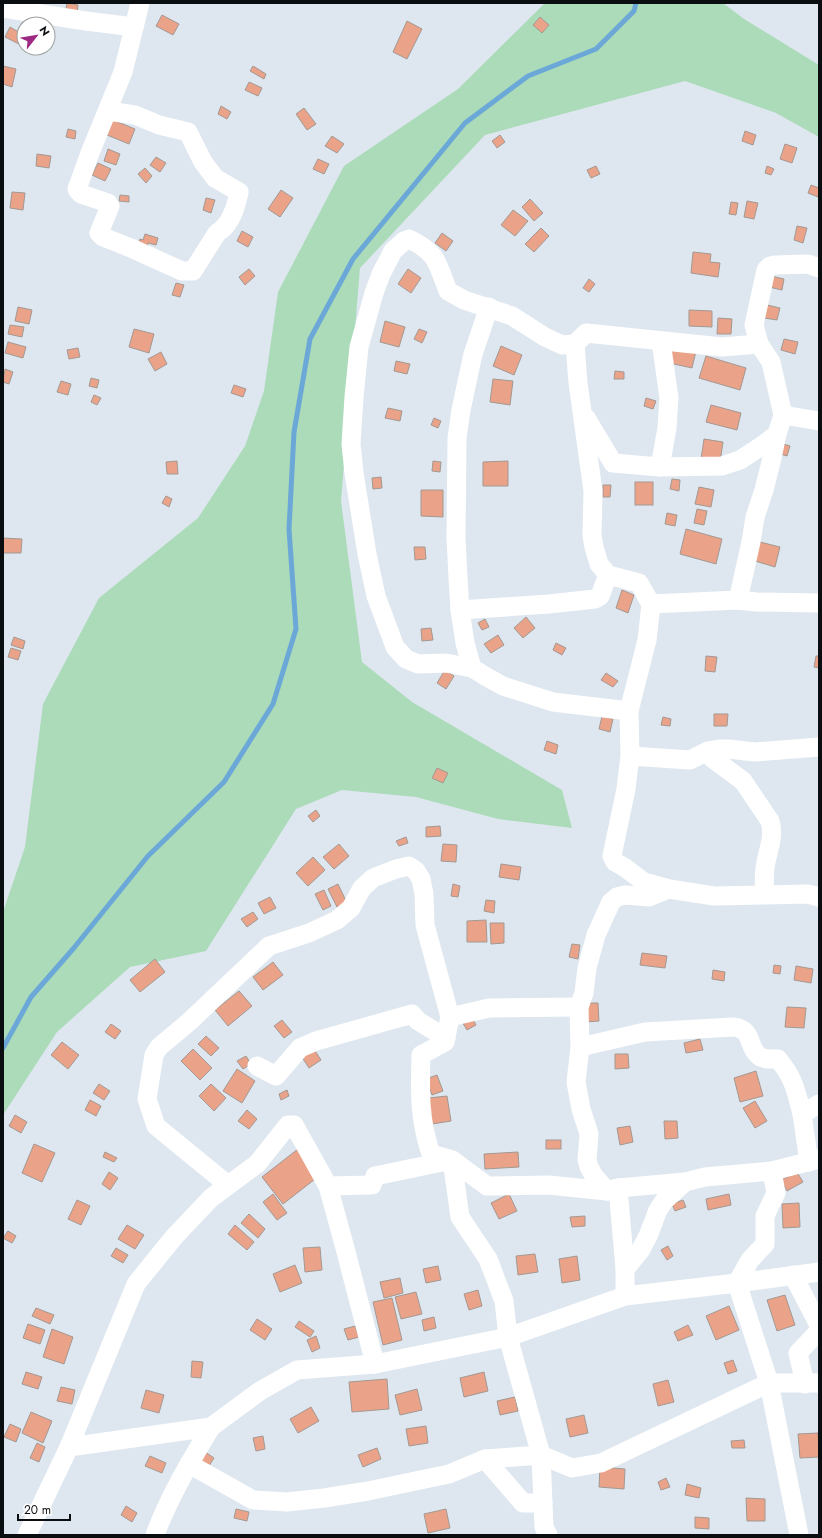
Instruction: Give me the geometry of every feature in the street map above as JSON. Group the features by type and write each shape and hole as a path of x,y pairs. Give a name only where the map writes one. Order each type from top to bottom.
{"street":[{"path":"108,111 135,115 159,125 188,132 203,162 215,178 240,192 236,207 230,218 223,229 217,233 193,271 182,271 100,235 99,233 110,206 108,203 81,194 77,189 123,72 140,3"},
{"path":"3,8 134,27"},
{"path":"628,711 552,702 503,686 472,668 446,663 418,664 406,659 395,647 381,613 373,582 355,480 351,444 359,347 374,293 381,274 393,251 404,241 409,239 421,245 435,258 448,291 464,300 489,307 512,316 544,338 562,345 575,344 586,333 722,347 759,344"},
{"path":"738,600 751,542 754,516 783,416 771,362 759,344 754,325 766,270 770,266 775,265 815,264"},
{"path":"472,668 465,643 460,610 456,538 457,438 461,410 473,354 489,307"},
{"path":"660,467 667,428 669,398 661,341"},
{"path":"575,344 578,383 593,491 592,536 599,564 608,575 639,583 651,604 647,640 628,711 630,756 626,789 612,856 615,862 644,882 669,889 714,896 808,894 819,897"},
{"path":"582,412 614,463 660,467 722,466 740,460 777,434"},
{"path":"783,416 819,421"},
{"path":"460,610 549,604 595,599 600,596 608,575"},
{"path":"651,604 738,600 756,602 819,602"},
{"path":"630,756 690,760 708,751 728,749 755,752 819,747"},
{"path":"708,751 712,758 742,781 770,821 772,828 771,845 765,867 765,894"},
{"path":"228,1185 156,1126 147,1099 154,1055 159,1047 189,1022 269,946 309,933 337,920 351,908 362,888 373,878 396,868 409,866 416,871 421,879 424,894 425,925 450,1017 445,1042 421,1055 420,1100 424,1135 431,1154 452,1160 486,1186 549,1185 613,1190 685,1182 705,1177 772,1171 814,1160 796,1087 788,1071 778,1059 764,1058 758,1055 745,1032 740,1028 733,1027 645,1032 580,1047"},
{"path":"625,1296 625,1269 613,1190 594,1176 587,1160 589,1134 581,1109 576,1082 580,1047 579,1007 584,993 596,935 611,902 617,897 649,897 669,889"},
{"path":"450,1017 489,1008 579,1007"},
{"path":"257,1066 276,1076 300,1048 351,1031 412,1014 418,1022 446,1038"},
{"path":"802,1114 819,1104"},
{"path":"27,1535 69,1447 136,1284 174,1237 211,1198 257,1164 288,1125 292,1124 296,1127 328,1186 375,1364"},
{"path":"328,1186 372,1185 375,1176 452,1160"},
{"path":"452,1160 460,1217 488,1259 504,1301 508,1337 540,1455 546,1531"},
{"path":"772,1171 776,1193 765,1216 765,1244 750,1260 737,1284 769,1383 800,1535"},
{"path":"625,1269 643,1246 658,1210 664,1201 685,1182"},
{"path":"155,1535 161,1518 189,1464 211,1427 260,1391 296,1370 375,1364 508,1337 625,1296 737,1284 819,1272"},
{"path":"793,1275 819,1325"},
{"path":"189,1464 253,1500 287,1502 324,1498 390,1487 449,1474 485,1459 540,1455 572,1468 601,1463 769,1383 812,1384 798,1353 819,1331"},
{"path":"69,1447 211,1427"},
{"path":"485,1459 546,1531"},
{"path":"523,1503 543,1503"}],"green space":[{"path":"545,3 723,3 744,19 819,65 819,137 776,113 685,81 485,135 360,268 341,501 362,662 412,702 562,790 572,828 498,819 416,797 342,790 296,809 206,951 130,967 57,1032 3,1115 3,912 25,847 43,704 99,598 198,518 245,446 264,391 278,292 344,166 458,89"}],"building":[{"path":"67,3 78,5 77,15 65,14"},
{"path":"162,15 179,24 173,35 156,26"},
{"path":"540,17 549,25 542,33 533,25"},
{"path":"407,21 422,29 407,59 393,52"},
{"path":"10,27 16,30 16,42 5,37"},
{"path":"3,66 16,69 12,87 3,84"},
{"path":"253,66 266,74 264,79 250,71"},
{"path":"249,82 262,88 258,96 245,90"},
{"path":"221,106 231,112 227,119 218,114"},
{"path":"304,108 316,124 307,130 296,114"},
{"path":"113,120 135,129 129,144 107,135"},
{"path":"68,129 76,131 75,139 66,137"},
{"path":"745,131 756,135 753,145 742,141"},
{"path":"500,135 505,142 497,148 492,141"},
{"path":"332,136 344,144 337,153 325,146"},
{"path":"785,144 797,148 792,163 780,159"},
{"path":"108,149 120,154 116,165 104,161"},
{"path":"37,154 51,156 49,168 36,166"},
{"path":"156,157 166,163 160,172 150,165"},
{"path":"318,159 329,164 324,174 313,169"},
{"path":"98,163 111,169 105,181 92,175"},
{"path":"596,166 600,174 591,178 587,170"},
{"path":"767,166 774,169 771,175 765,173"},
{"path":"145,168 152,176 146,183 138,174"},
{"path":"811,185 819,188 818,197 808,193"},
{"path":"281,190 293,198 280,217 268,209"},
{"path":"12,192 25,193 23,210 10,208"},
{"path":"120,195 129,196 129,202 119,201"},
{"path":"206,198 215,200 211,213 203,210"},
{"path":"530,199 543,213 534,221 522,207"},
{"path":"747,201 758,203 754,219 744,217"},
{"path":"731,202 738,203 736,215 729,214"},
{"path":"513,210 528,221 515,236 501,225"},
{"path":"797,226 807,228 803,243 794,240"},
{"path":"541,228 549,236 534,252 525,244"},
{"path":"242,231 253,237 248,247 237,241"},
{"path":"442,233 453,241 446,251 435,243"},
{"path":"145,234 158,238 156,245 148,243 147,249 138,246 140,239 143,240"},
{"path":"693,252 711,254 710,262 720,263 718,277 691,273"},
{"path":"249,269 255,276 245,285 239,277"},
{"path":"408,269 421,278 411,293 398,284"},
{"path":"771,276 784,279 782,290 769,287"},
{"path":"589,279 595,284 589,292 583,288"},
{"path":"176,283 184,285 180,297 172,295"},
{"path":"767,305 780,308 777,320 764,318"},
{"path":"18,307 32,310 29,324 15,321"},
{"path":"689,310 712,311 712,327 689,326"},
{"path":"718,318 732,319 731,334 717,334"},
{"path":"385,321 405,327 399,347 380,342"},
{"path":"10,325 24,327 22,337 8,334"},
{"path":"134,329 154,334 149,353 129,347"},
{"path":"419,329 427,332 422,343 414,339"},
{"path":"784,339 798,342 795,354 781,350"},
{"path":"8,342 26,347 23,358 5,353"},
{"path":"669,344 696,351 692,368 665,362"},
{"path":"501,346 522,355 514,375 493,366"},
{"path":"78,348 80,357 69,359 67,350"},
{"path":"161,352 167,364 155,371 148,359"},
{"path":"706,356 746,368 740,390 699,378"},
{"path":"396,361 410,364 407,374 394,371"},
{"path":"5,369 13,372 9,384 3,382"},
{"path":"615,371 624,372 624,379 614,379"},
{"path":"91,378 99,380 97,388 89,386"},
{"path":"493,379 513,381 510,405 490,402"},
{"path":"61,381 71,384 68,395 57,392"},
{"path":"234,385 246,389 243,397 231,393"},
{"path":"94,395 101,398 97,405 91,402"},
{"path":"646,398 656,401 653,409 644,406"},
{"path":"711,405 741,413 737,430 706,422"},
{"path":"388,408 402,411 400,421 385,418"},
{"path":"434,418 441,421 438,428 431,425"},
{"path":"704,439 723,442 720,462 701,459"},
{"path":"780,443 790,446 787,456 777,453"},
{"path":"177,461 178,474 167,474 166,462"},
{"path":"433,461 441,462 440,472 432,471"},
{"path":"508,461 508,486 483,486 483,462"},
{"path":"381,477 382,488 373,489 372,478"},
{"path":"672,479 680,480 679,491 670,489"},
{"path":"635,482 653,482 653,505 635,505"},
{"path":"603,485 611,485 610,497 603,497"},
{"path":"699,487 714,490 711,507 695,504"},
{"path":"421,490 443,490 443,517 421,516"},
{"path":"166,496 172,499 169,507 162,503"},
{"path":"697,509 707,511 704,525 694,523"},
{"path":"667,513 677,515 675,526 665,524"},
{"path":"686,529 722,539 716,564 680,554"},
{"path":"3,538 22,539 21,553 3,553"},
{"path":"760,542 780,547 775,567 755,561"},
{"path":"414,547 425,547 426,559 415,560"},
{"path":"622,590 634,595 628,613 616,608"},
{"path":"526,617 535,628 523,638 514,628"},
{"path":"485,619 489,627 482,630 478,623"},
{"path":"431,628 433,640 422,641 421,629"},
{"path":"498,635 504,645 491,653 484,644"},
{"path":"14,637 25,641 23,649 11,645"},
{"path":"556,643 566,648 562,655 553,650"},
{"path":"11,648 21,651 18,660 8,657"},
{"path":"706,656 717,657 715,672 705,671"},
{"path":"816,656 819,656 819,668 814,667"},
{"path":"445,670 454,676 446,689 437,683"},
{"path":"606,673 618,681 613,687 601,680"},
{"path":"714,714 728,714 727,726 714,726"},
{"path":"602,716 613,719 610,732 599,729"},
{"path":"663,717 671,719 670,726 661,725"},
{"path":"547,741 558,745 556,754 544,750"},
{"path":"437,768 448,773 443,783 432,778"},
{"path":"316,810 320,816 313,822 308,816"},
{"path":"440,826 441,836 426,837 426,827"},
{"path":"406,837 408,843 399,846 396,841"},
{"path":"339,844 349,856 334,869 323,857"},
{"path":"443,844 457,845 456,862 441,861"},
{"path":"313,857 325,870 308,886 296,873"},
{"path":"501,864 521,867 519,880 499,877"},
{"path":"338,884 347,903 337,907 328,889"},
{"path":"453,884 460,886 458,897 451,896"},
{"path":"324,890 331,906 323,910 315,894"},
{"path":"270,897 276,908 264,914 258,903"},
{"path":"486,900 495,901 494,913 484,911"},
{"path":"253,912 258,919 247,927 241,919"},
{"path":"486,920 487,942 467,942 467,921"},
{"path":"490,923 504,923 504,943 491,944"},
{"path":"572,944 580,945 578,959 569,957"},
{"path":"642,953 667,956 665,968 640,965"},
{"path":"155,959 165,972 140,992 130,980"},
{"path":"273,962 283,975 263,990 253,977"},
{"path":"774,965 781,966 780,974 773,973"},
{"path":"796,966 813,969 811,983 794,980"},
{"path":"713,970 725,972 724,981 712,979"},
{"path":"239,991 252,1006 228,1026 215,1010"},
{"path":"585,1003 598,1003 599,1021 586,1022"},
{"path":"787,1007 806,1008 804,1028 785,1027"},
{"path":"470,1014 476,1025 467,1030 461,1020"},
{"path":"282,1020 292,1032 284,1038 274,1026"},
{"path":"111,1024 121,1031 115,1039 105,1032"},
{"path":"206,1036 219,1048 211,1056 198,1044"},
{"path":"700,1039 703,1050 686,1053 684,1043"},
{"path":"62,1042 79,1055 68,1069 51,1055"},
{"path":"312,1046 321,1060 309,1068 300,1054"},
{"path":"193,1049 212,1068 200,1080 181,1061"},
{"path":"615,1054 628,1054 629,1068 615,1069"},
{"path":"246,1056 251,1064 243,1069 237,1061"},
{"path":"237,1069 255,1081 242,1103 223,1091"},
{"path":"756,1071 763,1096 740,1102 734,1078"},
{"path":"437,1075 443,1091 432,1095 426,1079"},
{"path":"99,1084 110,1091 104,1100 93,1093"},
{"path":"211,1084 226,1098 214,1111 199,1096"},
{"path":"287,1090 289,1096 281,1100 279,1094"},
{"path":"447,1096 451,1121 432,1124 428,1098"},
{"path":"90,1100 101,1106 96,1116 85,1110"},
{"path":"755,1101 767,1121 755,1128 743,1108"},
{"path":"247,1110 257,1119 249,1129 238,1121"},
{"path":"15,1115 27,1122 21,1133 9,1126"},
{"path":"664,1121 677,1121 678,1138 665,1139"},
{"path":"630,1126 633,1142 620,1145 617,1128"},
{"path":"546,1140 561,1140 561,1149 546,1149"},
{"path":"34,1144 55,1153 42,1182 22,1173"},
{"path":"298,1149 319,1176 283,1204 262,1177"},
{"path":"105,1152 117,1158 114,1162 103,1157"},
{"path":"518,1152 519,1167 485,1169 484,1154"},
{"path":"109,1172 118,1178 110,1190 102,1184"},
{"path":"797,1172 803,1182 787,1191 781,1180"},
{"path":"273,1194 287,1213 277,1220 263,1202"},
{"path":"509,1194 517,1211 499,1219 491,1203"},
{"path":"729,1194 731,1205 708,1210 706,1199"},
{"path":"77,1200 90,1206 81,1225 68,1219"},
{"path":"683,1200 686,1207 675,1211 672,1204"},
{"path":"799,1203 800,1227 783,1228 782,1204"},
{"path":"249,1214 265,1229 258,1238 241,1223"},
{"path":"585,1216 585,1226 572,1227 570,1217"},
{"path":"127,1225 144,1235 135,1249 118,1239"},
{"path":"235,1225 254,1242 247,1250 228,1234"},
{"path":"8,1231 16,1236 12,1243 3,1238"},
{"path":"668,1246 673,1256 667,1260 661,1250"},
{"path":"320,1247 322,1270 305,1272 303,1248"},
{"path":"116,1248 128,1255 123,1263 111,1256"},
{"path":"535,1254 538,1272 518,1275 516,1256"},
{"path":"577,1256 580,1280 562,1283 559,1259"},
{"path":"295,1265 302,1283 280,1292 273,1274"},
{"path":"438,1266 441,1280 426,1283 423,1269"},
{"path":"400,1278 403,1293 384,1298 380,1282"},
{"path":"478,1290 482,1306 469,1310 464,1294"},
{"path":"416,1292 422,1314 401,1319 395,1297"},
{"path":"785,1295 795,1325 777,1331 767,1300"},
{"path":"392,1298 402,1340 383,1345 373,1302"},
{"path":"729,1306 739,1330 716,1340 706,1316"},
{"path":"36,1308 54,1315 50,1324 32,1316"},
{"path":"434,1317 436,1328 424,1331 422,1320"},
{"path":"257,1319 272,1329 265,1340 250,1330"},
{"path":"299,1321 314,1331 310,1337 295,1327"},
{"path":"28,1324 45,1330 40,1344 23,1338"},
{"path":"688,1325 693,1335 678,1341 674,1332"},
{"path":"355,1326 359,1337 348,1340 344,1329"},
{"path":"52,1329 73,1337 64,1364 43,1357"},
{"path":"316,1336 320,1348 312,1352 307,1340"},
{"path":"733,1360 737,1371 728,1374 724,1363"},
{"path":"192,1361 203,1362 201,1378 191,1377"},
{"path":"26,1372 42,1377 38,1389 22,1384"},
{"path":"484,1372 488,1391 464,1397 460,1378"},
{"path":"387,1379 389,1409 352,1412 349,1382"},
{"path":"668,1380 674,1402 658,1406 653,1384"},
{"path":"61,1387 75,1390 72,1404 57,1401"},
{"path":"417,1389 422,1410 400,1415 395,1395"},
{"path":"146,1390 164,1395 159,1413 141,1408"},
{"path":"515,1397 518,1411 500,1415 497,1401"},
{"path":"311,1407 319,1421 298,1433 290,1419"},
{"path":"31,1412 52,1421 43,1443 22,1433"},
{"path":"584,1415 588,1433 570,1437 566,1419"},
{"path":"10,1424 21,1429 16,1442 4,1437"},
{"path":"426,1426 428,1443 409,1446 406,1429"},
{"path":"818,1433 819,1457 800,1458 798,1434"},
{"path":"263,1436 265,1449 256,1451 253,1438"},
{"path":"744,1440 745,1448 732,1448 731,1441"},
{"path":"37,1443 45,1447 39,1462 30,1458"},
{"path":"377,1448 381,1459 363,1467 358,1455"},
{"path":"202,1450 214,1458 207,1469 195,1462"},
{"path":"150,1456 166,1463 162,1473 145,1466"},
{"path":"600,1467 625,1469 624,1489 599,1487"},
{"path":"666,1478 670,1487 661,1490 658,1482"},
{"path":"687,1484 701,1488 699,1498 685,1495"},
{"path":"746,1498 765,1499 765,1521 747,1521"},
{"path":"126,1506 137,1513 132,1522 121,1515"},
{"path":"236,1509 249,1512 247,1521 234,1518"},
{"path":"446,1509 450,1528 428,1533 424,1514"},
{"path":"695,1517 709,1518 709,1529 695,1528"}],"waterway":[{"path":"3,1048 31,997 73,949 148,856 224,782 273,704 296,629 289,529 294,432 310,339 353,259 465,123 528,76 596,49 634,11 636,3"}]}
